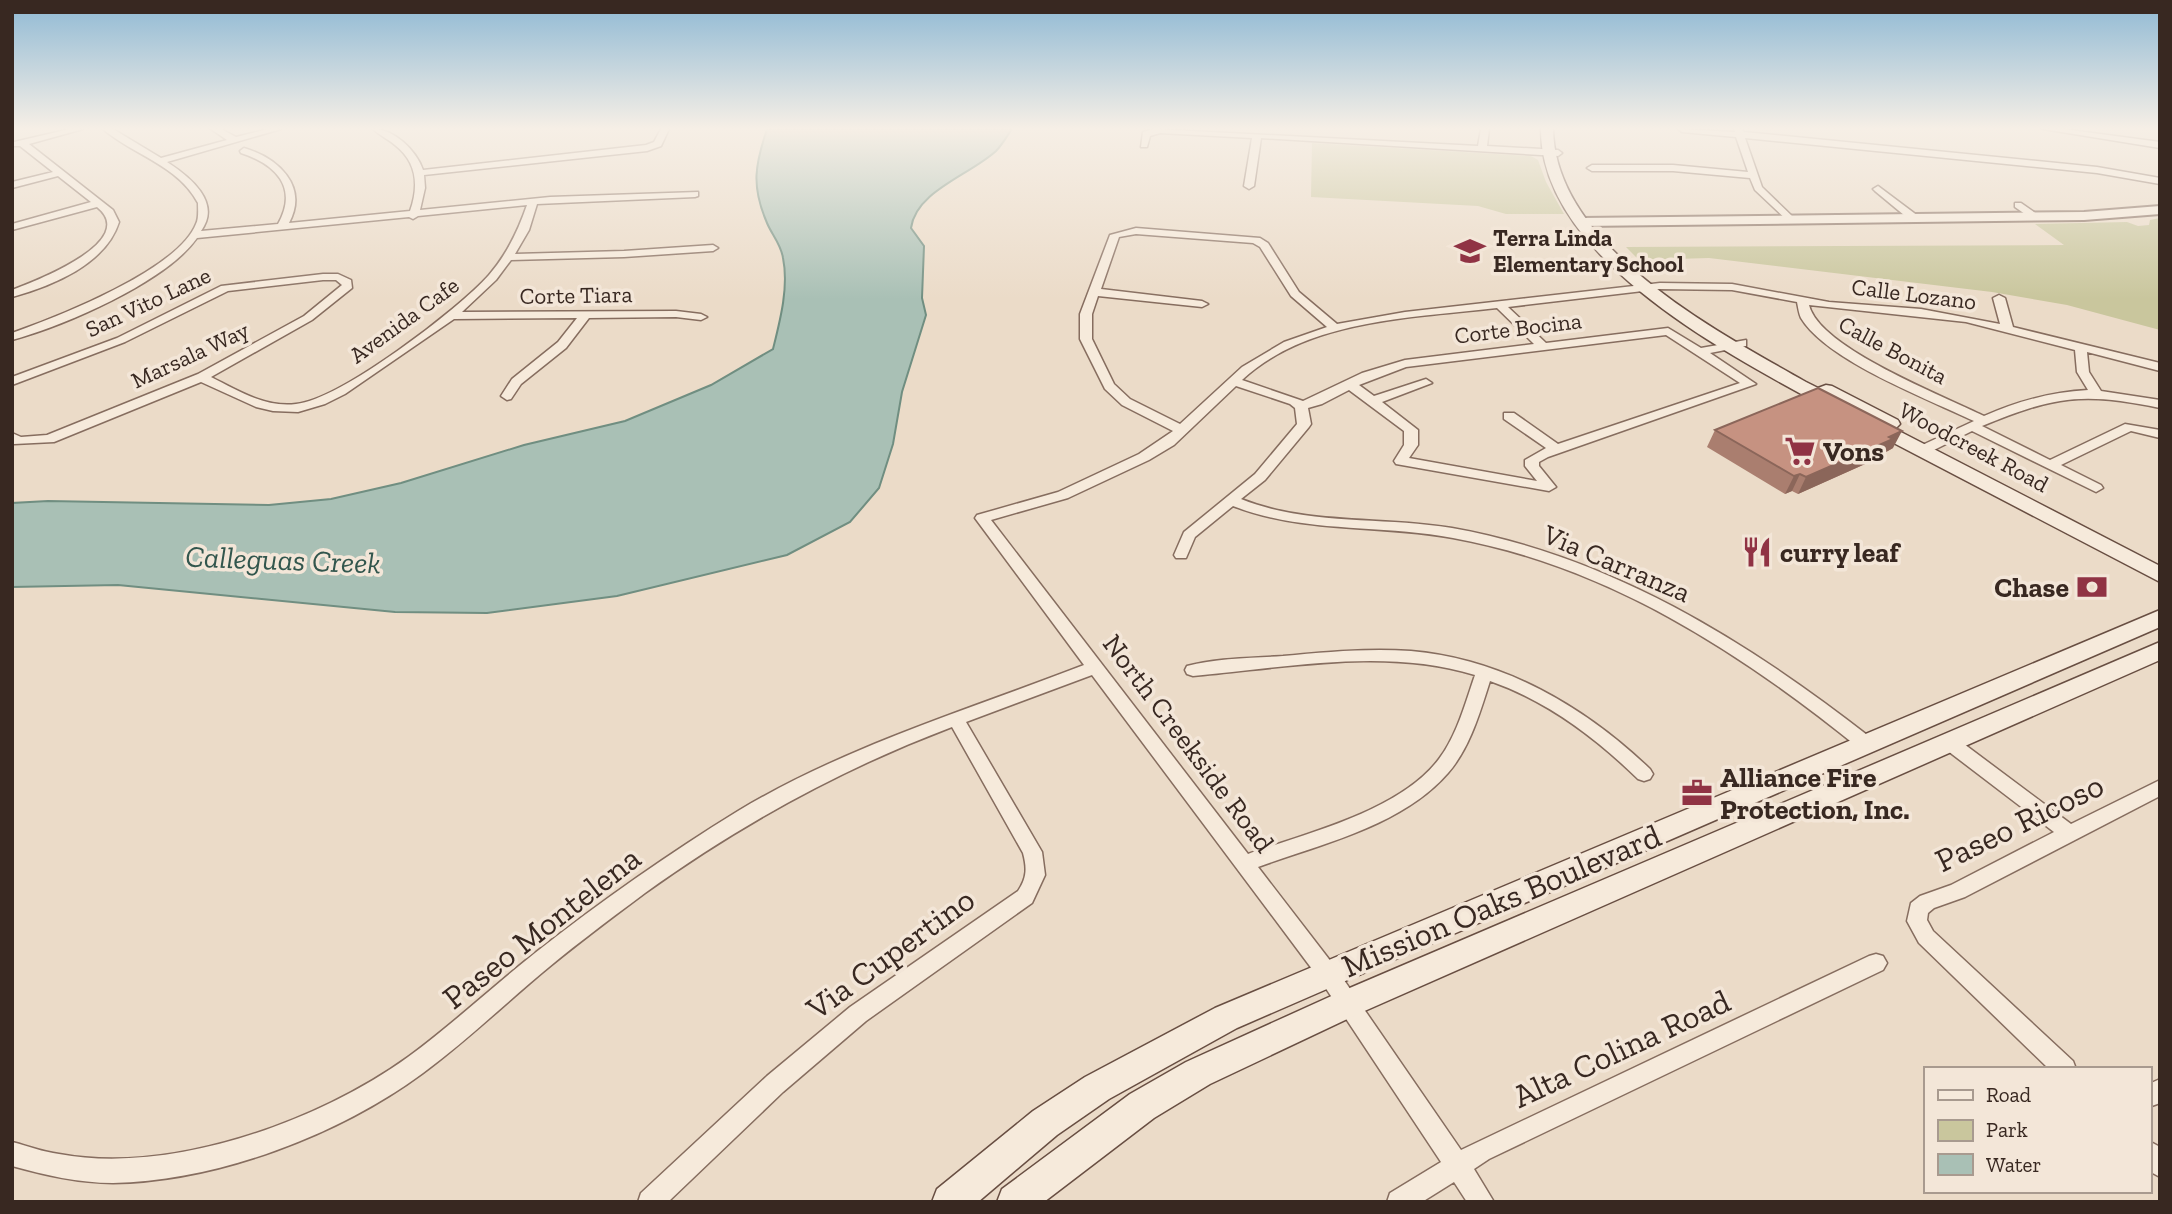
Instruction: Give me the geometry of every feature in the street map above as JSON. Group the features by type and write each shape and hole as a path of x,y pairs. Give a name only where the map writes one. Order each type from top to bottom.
{"main road":[{"name":"Woodcreek Road","path":"1560,186 1610,253 1736,344 1799,385 2160,563"},
{"name":"Woodcreek Road","path":"1928,448 2160,575"},
{"name":"Mission Oaks Boulevard","path":"950,1202 1045,1123 1097,1088 1177,1042 1328,974 2160,618"},
{"name":"Mission Oaks Boulevard","path":"1015,1202 1142,1106 1198,1073 1349,1003 2160,650"}],"street":[{"path":"12,294 67,270 110,237 114,222 110,212 76,186"},
{"path":"12,337 59,320 116,294 161,266 196,235 205,217 204,204 192,186"},
{"path":"281,228 293,203 289,186"},
{"path":"413,216 421,186"},
{"path":"1757,186 1789,219"},
{"path":"1878,189 1914,218"},
{"path":"196,235 413,216 533,202 695,194"},
{"name":"Avenida Cafe","path":"202,377 270,407 297,408 331,398 452,316 509,257 522,234 533,202"},
{"path":"12,227 99,203"},
{"path":"2018,205 2036,217"},
{"path":"1586,221 2036,217 2130,214 2160,210"},
{"path":"1182,430 1126,402 1109,386 1084,331 1113,237 1119,233 1136,231 1247,238 1264,245 1294,294 1335,328"},
{"path":"509,257 713,248"},
{"name":"San Vito Lane","path":"12,381 121,340 225,288 323,277 338,277 347,282"},
{"name":"Marsala Way","path":"12,437 34,441 61,435 202,377 308,318 342,293 347,282"},
{"name":"Calle Lozano","path":"982,518 1063,495 1110,475 1153,452 1182,430 1232,381 1271,353 1335,328 1378,319 1654,286 1732,287 1829,305 1921,312 2007,328 2160,367"},
{"path":"1094,292 1202,304"},
{"path":"2000,298 2007,328"},
{"name":"Calle Bonita","path":"1801,300 1803,317 1833,345 2096,488"},
{"path":"1499,304 1542,346"},
{"name":"Corte Tiara","path":"452,316 676,314 701,317"},
{"path":"507,396 516,382 562,345 585,316"},
{"name":"Corte Bocina","path":"1301,406 1405,364 1668,331 1750,384 1556,449"},
{"path":"1699,352 1736,344"},
{"path":"2081,349 2079,362 2082,371 2096,392"},
{"path":"1181,555 1189,535 1260,477 1304,424 1301,406 1278,395 1232,381"},
{"path":"1376,400 1426,383"},
{"path":"1350,384 1376,400 1411,430 1412,444 1401,461 1549,487 1532,466 1532,460 1556,449"},
{"path":"1928,448 2036,398 2069,392 2096,392 2160,404"},
{"path":"1509,416 1556,449"},
{"path":"2050,465 2130,427 2160,434"},
{"name":"Via Carranza","path":"1233,501 1272,517 1303,522 1450,533 1559,561 1599,578 1734,646 1781,678 1864,743"},
{"name":"North Creekside Road","path":"982,518 1328,974 1482,1202"},
{"path":"1193,670 1412,657 1484,673 1515,684 1599,732 1644,774"},
{"name":"Paseo Montelena","path":"12,1154 84,1170 140,1169 210,1157 286,1134 346,1108 411,1068 559,947 692,849 779,797 834,770 1096,667"},
{"path":"1245,863 1376,813 1418,791 1442,767 1461,739 1484,673"},
{"name":"Via Cupertino","path":"650,1202 775,1084 848,1023 1025,897 1033,886 1037,875 1032,852 957,721"},
{"path":"1950,743 2070,834"},
{"name":"Paseo Ricoso","path":"2063,1067 1941,953 1917,921 1918,909 1927,902 1958,891 2160,787"},
{"name":"Alta Colina Road","path":"1399,1202 1458,1164 1876,963"}],"green space":[{"path":"1311,186 1548,186 1564,214 1506,214 1478,206 1311,197"},
{"path":"2160,218 2160,330 2067,305 1992,292 1709,258 1639,260 1626,247 2064,245 2035,224 2127,222 2138,226 2149,225 2150,220"}],"water":[{"name":"Calleguas Creek","path":"757,186 945,186 923,204 915,215 911,228 924,246 922,298 926,315 902,392 893,444 879,488 850,522 787,555 617,596 487,613 395,612 118,585 12,587 12,503 48,501 269,505 331,499 401,483 524,445 625,421 711,385 773,349 783,304 785,269 782,253 762,210"}],"building":[{"name":"Vons","path":"1818,388 1902,431 1889,437 1893,439 1806,477 1800,474 1794,476 1715,430"}],"place":[{"name":"Terra Linda Elementary School","path":"1470,251"},
{"name":"Vons","path":"1800,451"},
{"name":"curry leaf","path":"1757,552"},
{"name":"Chase","path":"2092,587"},
{"name":"Alliance Fire Protection, Inc.","path":"1697,793"}]}
